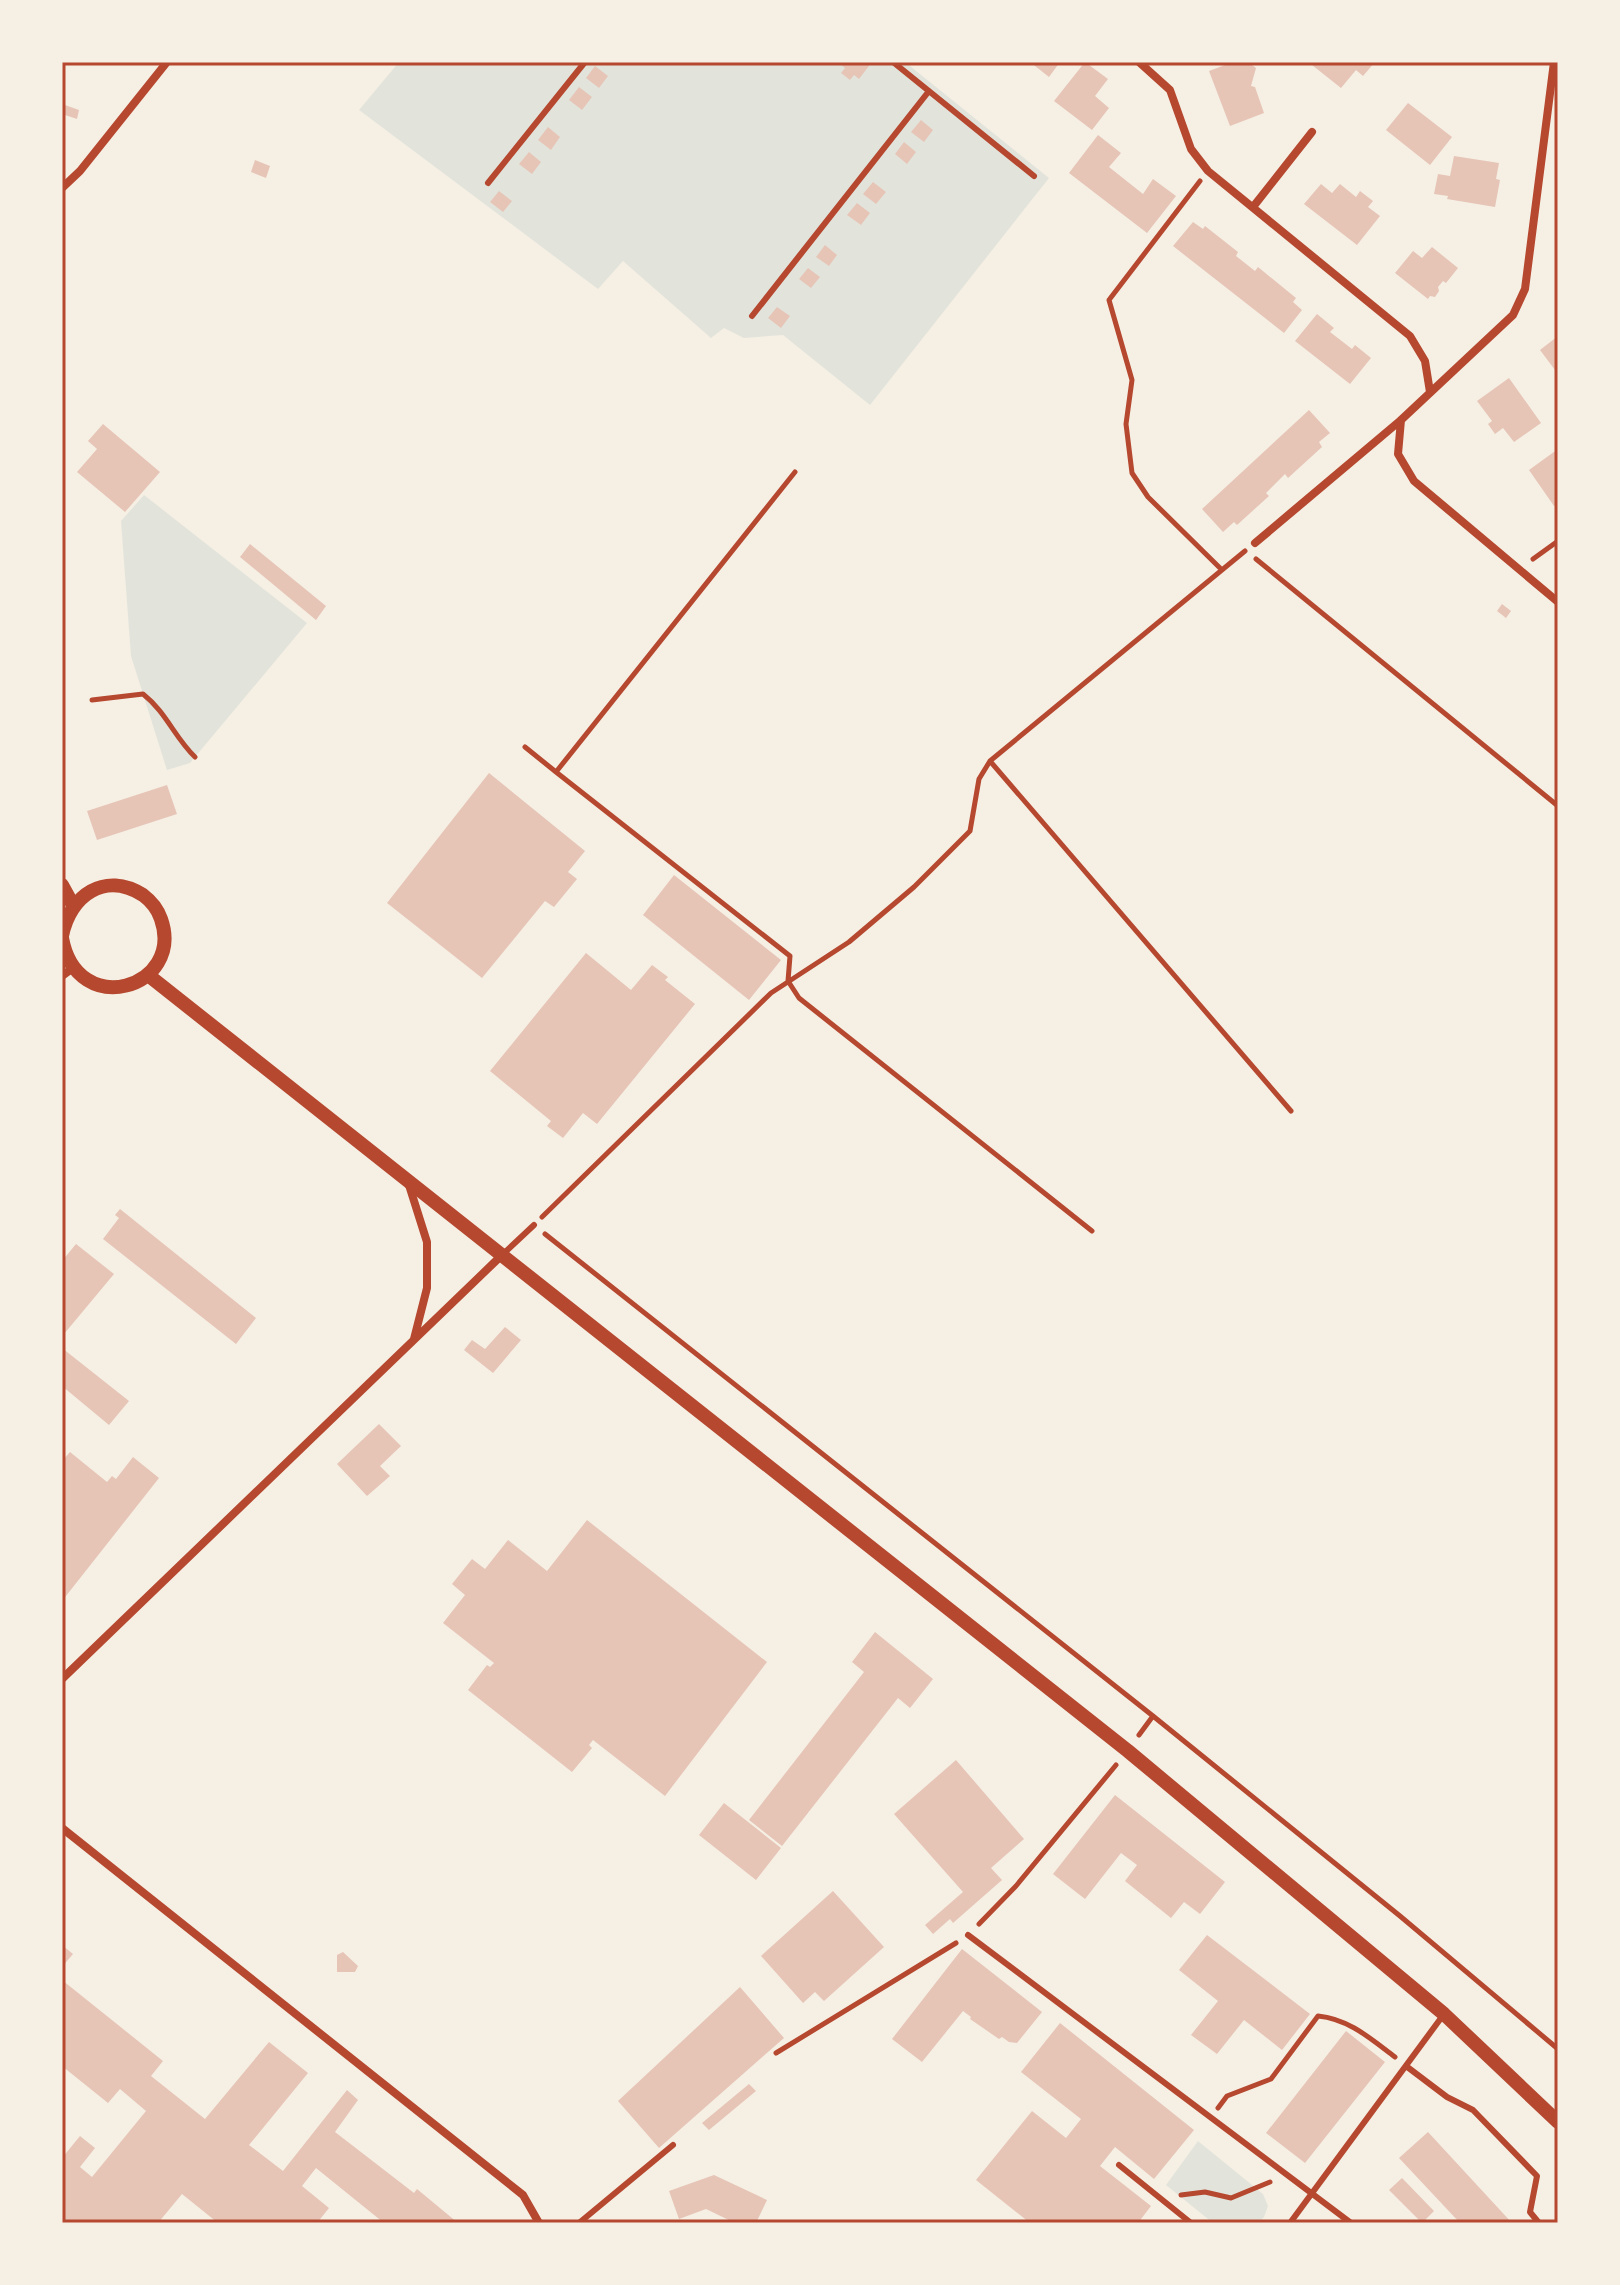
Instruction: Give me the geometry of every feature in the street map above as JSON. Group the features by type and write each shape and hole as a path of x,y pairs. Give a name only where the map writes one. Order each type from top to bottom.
{"street":[{"path":"62,188 80,171 167,62"},
{"path":"1139,62 1170,90 1191,149 1208,171 1410,336 1425,361 1430,392"},
{"path":"1255,543 1401,420 1513,315 1525,289 1554,62"},
{"path":"1253,207 1312,132"},
{"path":"1401,420 1398,454 1414,481 1558,602"},
{"path":"62,885 73,905"},
{"path":"118,886 134,890 148,899 159,912 164,928 164,945 159,961 148,975 134,984 117,988 101,987 67,972 62,937 65,920 73,905 85,894 101,887 118,886"},
{"path":"148,975 1128,1751 1444,2014 1558,2122"},
{"path":"408,1181 427,1242 427,1288 414,1339"},
{"path":"62,1679 502,1255"},
{"path":"62,1828 523,2195 539,2223"}],"lane":[{"path":"488,183 585,62"},
{"path":"893,62 1034,176"},
{"path":"752,316 929,91"},
{"path":"502,1255 534,1225"},
{"path":"968,1935 1351,2223"},
{"path":"1290,2223 1444,2014"},
{"path":"1406,2066 1447,2097 1473,2110 1537,2176 1530,2212 1539,2223"},
{"path":"579,2223 673,2145"},
{"path":"1119,2165 1191,2223"}],"path":[{"path":"1208,171 1109,300 1132,380 1126,424 1132,473 1148,497 1222,570"},
{"path":"556,772 795,472"},
{"path":"1519,569 1558,541"},
{"path":"1255,543 990,761 979,779 970,831 914,887 849,942 771,993 534,1225 1153,1716 1558,2049"},
{"path":"1246,551 1558,806"},
{"path":"92,700 143,694 155,703 195,757"},
{"path":"525,747 790,956 788,981 799,998 1092,1231"},
{"path":"990,761 1291,1111"},
{"path":"776,2053 968,1935 1016,1886 1128,1751 1153,1716"},
{"path":"1210,2119 1227,2096 1271,2079 1318,2016 1335,2017 1360,2030 1406,2066"},
{"path":"1160,2198 1205,2192 1231,2198 1285,2175"}],"shaded area":[{"path":"399,62 905,62 1049,178 870,405 783,335 744,338 724,328 711,338 623,261 598,289 359,110"},
{"path":"144,495 307,623 190,763 167,770 131,656 121,521"},
{"path":"1198,2141 1263,2194 1268,2206 1258,2223 1213,2223 1166,2185"}],"building":[{"path":"872,62 859,79 854,75 850,80 841,73 845,68 840,64"},
{"path":"1030,62 1060,62 1049,77"},
{"path":"1085,62 1108,79 1095,96 1109,108 1092,130 1054,101"},
{"path":"1233,62 1248,62 1256,68 1251,86 1255,87 1264,113 1230,126 1209,71"},
{"path":"1315,62 1375,62 1363,76 1356,70 1341,88 1312,65"},
{"path":"595,66 608,76 599,88 586,78"},
{"path":"579,87 592,97 582,110 569,100"},
{"path":"1408,103 1452,137 1430,165 1386,130"},
{"path":"62,104 79,110 77,119 62,114"},
{"path":"921,120 933,130 924,142 911,132"},
{"path":"548,127 560,137 551,150 538,140"},
{"path":"1098,135 1121,153 1109,167 1143,194 1153,179 1176,196 1147,233 1069,173"},
{"path":"904,142 916,152 907,164 895,154"},
{"path":"529,152 541,162 532,174 519,164"},
{"path":"1454,156 1499,163 1496,179 1500,180 1495,207 1434,194 1438,174 1450,176"},
{"path":"255,160 270,166 266,178 251,172"},
{"path":"873,182 886,192 876,204 863,194"},
{"path":"1321,184 1332,193 1340,184 1356,197 1360,191 1373,201 1368,207 1380,216 1357,245 1304,204"},
{"path":"499,191 512,201 503,212 490,202"},
{"path":"857,203 870,213 861,225 847,215"},
{"path":"1193,222 1203,229 1205,226 1238,252 1236,256 1255,271 1258,267 1296,298 1293,302 1302,310 1284,333 1173,246"},
{"path":"825,245 837,255 829,266 816,257"},
{"path":"1432,247 1458,268 1446,283 1443,281 1438,287 1435,297 1428,299 1395,273 1413,251 1422,258"},
{"path":"808,268 820,277 811,288 799,279"},
{"path":"777,307 790,316 781,328 768,318"},
{"path":"1317,314 1334,328 1330,332 1352,349 1355,345 1371,358 1350,384 1295,341"},
{"path":"1558,336 1558,374 1540,350"},
{"path":"1509,378 1541,423 1514,442 1503,428 1495,434 1488,424 1492,421 1477,401"},
{"path":"1309,410 1330,433 1319,442 1322,447 1288,478 1285,474 1266,493 1269,496 1237,525 1234,522 1223,532 1202,509"},
{"path":"103,424 160,472 125,512 77,472 97,449 88,441"},
{"path":"1558,449 1558,504 1554,506 1529,470"},
{"path":"250,544 326,606 316,620 240,557"},
{"path":"1502,604 1511,611 1506,618 1497,611"},
{"path":"489,773 585,851 568,872 577,879 554,907 545,901 482,978 387,903"},
{"path":"167,785 177,814 97,840 87,811"},
{"path":"674,875 781,960 749,1000 643,915"},
{"path":"586,953 631,990 652,965 695,1004 597,1124 583,1113 563,1138 547,1126 551,1121 490,1071"},
{"path":"120,1209 256,1318 236,1344 103,1239 119,1218 115,1215"},
{"path":"76,1244 114,1274 64,1334 62,1261"},
{"path":"505,1327 521,1340 493,1373 464,1350 472,1340 485,1349"},
{"path":"62,1348 129,1401 109,1425 62,1386"},
{"path":"379,1424 401,1446 380,1466 390,1476 367,1496 337,1464"},
{"path":"70,1452 107,1482 112,1476 116,1479 133,1457 159,1478 62,1601 62,1461"},
{"path":"587,1520 767,1662 665,1796 593,1740 589,1745 592,1748 572,1772 468,1690 487,1665 490,1667 494,1663 443,1623 465,1595 452,1584 472,1559 485,1569 508,1540 547,1571"},
{"path":"875,1632 933,1679 910,1708 898,1698 782,1846 749,1820 864,1672 852,1662"},
{"path":"956,1760 1024,1839 991,1868 1002,1880 953,1923 950,1919 933,1934 925,1925 963,1892 894,1814"},
{"path":"1115,1795 1225,1882 1200,1914 1184,1902 1171,1918 1125,1881 1137,1865 1121,1853 1085,1899 1053,1874"},
{"path":"724,1803 781,1848 756,1880 699,1835"},
{"path":"833,1891 884,1947 824,2001 815,1992 803,2003 761,1956"},
{"path":"1207,1935 1310,2014 1282,2050 1244,2020 1217,2054 1191,2035 1218,2001 1179,1970"},
{"path":"62,1945 73,1954 62,1967"},
{"path":"962,1949 1042,2012 1017,2043 1002,2037 999,2039 963,2011 922,2062 892,2039"},
{"path":"343,1952 358,1966 355,1972 337,1972 337,1955"},
{"path":"62,1980 163,2061 151,2076 205,2119 269,2042 308,2073 249,2145 283,2171 347,2090 358,2100 335,2132 414,2193 417,2189 458,2223 384,2223 316,2168 302,2186 329,2208 317,2223 218,2223 182,2194 158,2223 62,2223 62,2158 80,2136 95,2148 80,2167 92,2177 146,2111 120,2089 108,2103 62,2066"},
{"path":"740,1987 784,2038 659,2148 618,2101"},
{"path":"1060,2023 1194,2130 1154,2179 1115,2147 1100,2166 1151,2206 1138,2223 1030,2223 976,2180 1032,2111 1066,2138 1081,2119 1021,2072"},
{"path":"1346,2031 1385,2062 1305,2163 1266,2133"},
{"path":"749,2084 756,2091 709,2130 702,2123"},
{"path":"1428,2132 1512,2223 1460,2223 1399,2158"},
{"path":"714,2175 767,2200 756,2223 735,2223 706,2209 679,2219 669,2191"},
{"path":"1402,2178 1434,2211 1422,2223 1389,2190"}]}
